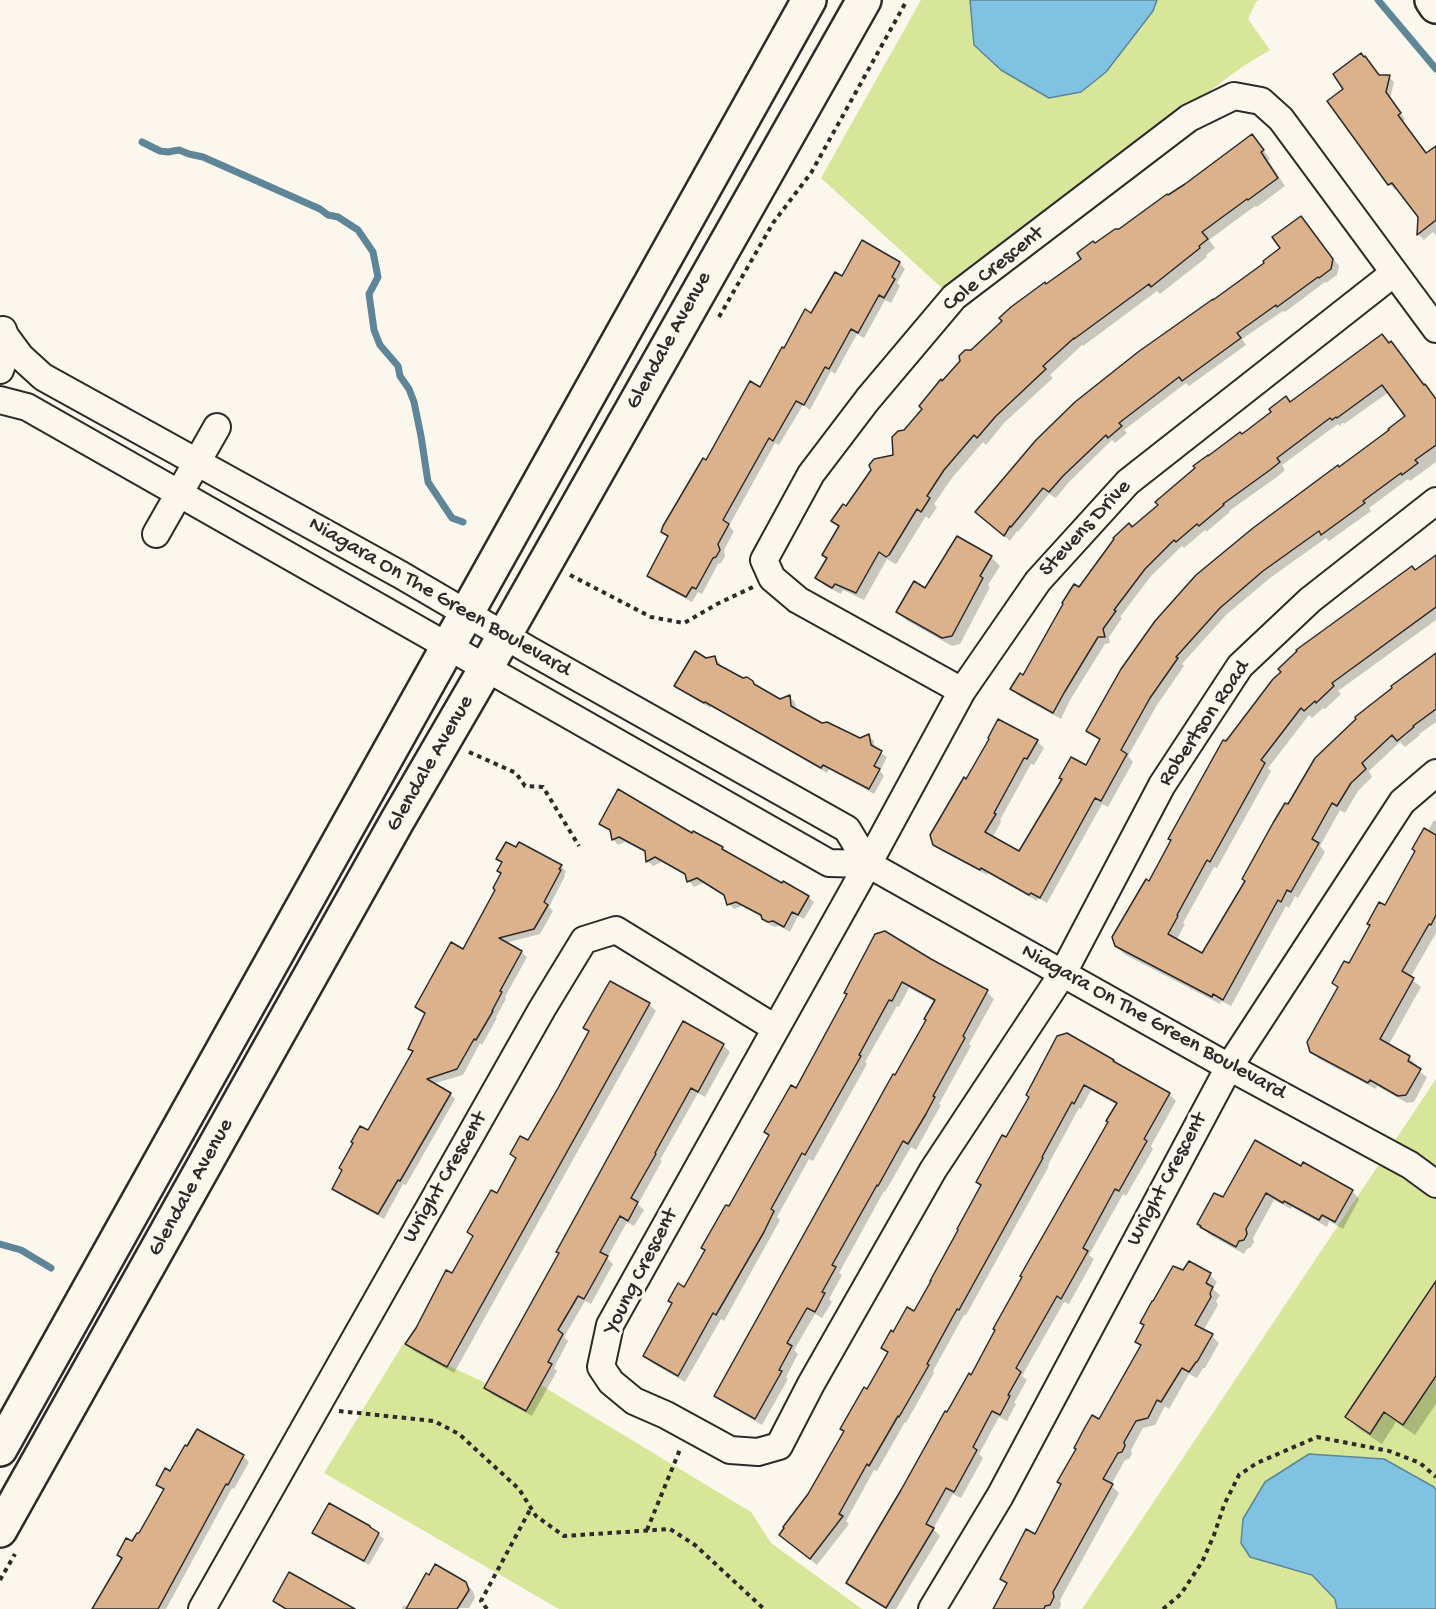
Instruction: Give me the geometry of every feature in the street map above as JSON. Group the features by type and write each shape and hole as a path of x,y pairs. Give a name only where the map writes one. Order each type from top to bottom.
{"main road":[{"name":"Glendale Avenue","path":"0,1449 808,0"},
{"name":"Glendale Avenue","path":"0,1530 396,823 864,0"},
{"path":"1432,0 1436,6"}],"street":[{"name":"Cole Crescent","path":"772,578 764,560 811,474 868,399 954,297 1189,118 1234,96 1261,101 1281,119 1394,273"},
{"path":"1394,273 1436,329"},
{"name":"Stevens Drive","path":"868,864 962,691 1038,581 1128,482 1394,273"},
{"name":"Niagara On The Green Boulevard","path":"3,330 20,356 43,377 401,575 504,636 847,829 868,864"},
{"path":"0,370 5,355 3,330"},
{"name":"Niagara On The Green Boulevard","path":"0,400 27,407 829,863 868,864 1229,1067 1410,1165 1436,1184"},
{"path":"156,534 217,427"},
{"name":"Robertson Road","path":"1064,973 1162,785 1240,666 1310,600 1436,501"},
{"path":"772,578 798,600 962,691"},
{"name":"Wright Crescent","path":"932,1609 1000,1496 1229,1067 1402,802 1436,773"},
{"name":"Young Crescent","path":"868,864 610,1325 601,1367 611,1382 634,1401 666,1414 730,1450 758,1452 780,1446 811,1384 933,1170 1064,973"},
{"name":"Wright Crescent","path":"202,1609 542,1009 584,940 616,930 776,1028"}],"path":[{"path":"713,326 773,223 811,172 907,0"},
{"path":"575,565 569,575 651,617 684,623 717,604 772,578"},
{"path":"468,751 516,773 525,786 543,787 579,846"},
{"path":"314,1409 434,1421 459,1434 519,1490 536,1516 564,1536 670,1529 695,1545 764,1609"},
{"path":"646,1530 690,1427"},
{"path":"1163,1609 1181,1594 1202,1562 1224,1505 1239,1475 1257,1463 1317,1437 1389,1451 1420,1463 1436,1477"},
{"path":"487,1609 481,1600 531,1508"}],"green space":[{"path":"921,0 1259,0 1248,19 1270,50 1242,67 943,289 821,178"},
{"path":"1436,1079 1436,1609 1082,1609"},
{"path":"403,1344 517,1398 539,1384 751,1512 771,1543 862,1609 559,1609 324,1473"}],"water":[{"path":"970,0 1157,0 1153,11 1106,72 1081,92 1049,98 1001,70 974,45"},
{"path":"1309,1454 1384,1459 1434,1487 1436,1490 1436,1609 1337,1609 1335,1599 1312,1575 1250,1557 1241,1543 1243,1519 1265,1482"}],"building":[{"path":"1361,53 1379,75 1390,75 1386,92 1401,113 1398,115 1426,153 1436,146 1436,220 1417,235 1418,217 1392,183 1388,185 1327,101 1343,89 1333,74"},
{"path":"1252,134 1264,150 1261,152 1278,178 1202,232 1208,239 1199,246 1200,248 1151,287 1149,284 1074,338 1043,366 1046,369 996,416 977,438 974,435 944,470 927,496 930,498 921,512 917,509 889,555 886,557 879,552 856,593 835,584 832,588 815,578 827,558 822,555 839,526 831,521 843,504 846,506 871,470 869,465 874,459 893,455 892,437 898,431 904,430 922,409 919,406 941,379 942,381 960,361 959,356 965,350 971,350 1002,321 999,318 1011,307 1081,259 1077,253 1093,241 1095,243 1115,229 1119,229"},
{"path":"1301,216 1333,259 1331,269 1237,333 1241,338 1182,381 1179,377 1119,423 1122,426 1108,438 1106,435 1049,492 1043,488 1004,536 975,512 1036,440 1075,402 1138,352 1264,263 1263,261 1280,248 1272,237"},
{"path":"862,240 900,262 892,277 895,279 884,298 879,295 858,333 851,329 829,369 825,367 804,405 796,401 773,441 769,438 723,520 729,524 718,544 720,550 696,589 692,587 686,597 647,576 668,536 661,532 663,526 703,458 706,460 750,381 760,387 805,309 811,313 835,272 842,276"},
{"path":"1382,334 1389,343 1391,341 1436,399 1436,445 1415,460 1418,463 1363,501 1365,503 1321,535 1319,531 1263,571 1220,608 1176,657 1178,658 1150,698 1121,750 1127,754 1101,801 1095,798 1040,898 1031,893 1029,895 933,845 930,835 964,777 966,779 998,719 1038,740 1027,759 1024,758 985,832 1019,851 1062,779 1059,778 1071,757 1086,765 1100,739 1086,731 1121,669 1155,621 1196,575 1253,528 1338,465 1339,467 1405,416 1382,385 1337,418 1332,420 1330,418 1277,458 1280,462 1223,504 1199,526 1197,524 1176,542 1174,540 1145,569 1114,610 1116,611 1103,629 1105,637 1098,637 1053,713 1010,689 1020,673 1023,675 1074,584 1079,587 1113,538 1129,523 1132,527 1158,505 1155,502 1195,468 1193,466 1240,432 1242,434 1271,412 1269,409 1286,396 1290,402"},
{"path":"957,536 992,556 952,636 942,638 896,612 914,581 925,588"},
{"path":"1436,555 1436,607 1332,683 1334,686 1316,703 1315,701 1304,711 1301,708 1261,760 1265,763 1210,862 1207,860 1177,915 1168,934 1202,953 1245,881 1242,879 1273,823 1285,803 1288,804 1315,758 1356,719 1355,717 1392,688 1391,686 1436,653 1436,709 1397,741 1392,735 1362,763 1366,769 1351,783 1337,806 1332,803 1312,839 1319,843 1291,892 1287,890 1281,902 1278,900 1223,1000 1213,994 1212,997 1115,946 1112,937 1146,879 1149,881 1171,840 1168,839 1223,740 1226,741 1273,679 1281,672 1278,669 1296,650 1412,566 1415,570"},
{"path":"695,651 706,658 715,656 717,664 743,678 747,677 754,684 780,699 790,695 791,706 822,723 827,722 860,738 869,734 871,745 882,751 874,766 880,769 869,789 823,765 821,768 674,686"},
{"path":"618,789 692,833 693,831 723,847 722,849 809,896 798,915 792,912 784,927 773,921 768,922 762,919 761,915 736,902 727,905 724,895 697,878 687,882 685,874 655,857 646,862 645,851 619,837 612,840 610,830 599,824"},
{"path":"1424,828 1436,835 1436,915 1402,971 1414,978 1380,1039 1410,1056 1408,1061 1421,1069 1406,1095 1398,1096 1310,1052 1307,1042 1338,987 1332,983 1344,961 1349,963 1370,925 1367,924 1379,902 1385,905 1415,851 1412,849"},
{"path":"506,842 516,847 519,842 562,865 559,869 561,870 544,902 548,905 534,929 499,938 522,951 500,991 502,992 493,1011 457,1069 427,1079 451,1093 378,1214 332,1189 342,1170 339,1168 360,1126 368,1130 413,1051 408,1049 425,1013 415,1007 451,942 463,949 495,890 493,888 501,873 497,871 502,862 496,859"},
{"path":"885,931 988,990 926,1114 908,1144 903,1141 832,1265 836,1267 822,1292 825,1293 815,1312 807,1308 787,1343 792,1346 779,1370 782,1371 755,1419 714,1396 893,1074 895,1075 926,1020 924,1019 935,1000 902,982 892,1001 889,1000 859,1055 861,1056 805,1155 802,1153 771,1209 774,1211 764,1232 716,1315 713,1313 678,1376 643,1356 672,1303 668,1301 678,1283 684,1287 705,1250 701,1248 725,1206 729,1206 769,1135 764,1132 791,1085 796,1088 847,994 844,993 875,934"},
{"path":"610,981 650,1003 447,1367 405,1344 416,1328 446,1270 452,1273 473,1236 467,1232 491,1190 497,1193 516,1158 510,1154 520,1136 528,1140 558,1088 589,1031 583,1028"},
{"path":"683,1021 724,1044 698,1092 691,1088 655,1153 631,1198 638,1202 628,1221 620,1216 600,1252 608,1256 584,1299 578,1296 558,1330 563,1334 548,1362 552,1364 526,1411 484,1388"},
{"path":"1067,1033 1170,1093 1144,1139 1147,1141 1119,1191 1115,1189 1083,1248 1088,1251 1061,1299 1057,1296 1016,1368 1021,1372 1000,1415 992,1411 973,1447 977,1450 954,1492 946,1488 926,1524 934,1528 886,1608 846,1583 945,1411 947,1412 969,1373 971,1375 1022,1277 1020,1276 1117,1103 1084,1085 1074,1104 1072,1102 959,1310 957,1309 927,1364 929,1365 869,1466 867,1464 839,1514 843,1516 810,1559 779,1535 808,1494 844,1431 840,1429 864,1387 867,1389 888,1352 881,1348 891,1330 893,1332 907,1307 914,1311 931,1281 981,1185 976,1182 1002,1135 1006,1137 1029,1097 1026,1095 1057,1036"},
{"path":"1255,1140 1301,1166 1303,1162 1353,1190 1335,1222 1322,1215 1319,1220 1266,1193 1246,1229 1247,1234 1244,1240 1239,1241 1236,1247 1197,1224 1214,1193 1223,1197"},
{"path":"1189,1261 1211,1273 1206,1283 1213,1287 1211,1297 1195,1325 1213,1334 1189,1372 1182,1368 1161,1402 1157,1400 1148,1418 1136,1421 1124,1442 1122,1452 1118,1453 1103,1479 1113,1484 1053,1592 1054,1597 1050,1605 1045,1606 1044,1609 993,1609 1007,1583 1000,1579 1026,1529 1035,1534 1061,1484 1057,1482 1076,1449 1074,1448 1084,1429 1092,1415 1099,1419 1141,1345 1135,1342 1144,1325 1140,1323 1152,1301 1173,1266 1183,1270"},
{"path":"1436,1281 1436,1376 1403,1425 1384,1412 1370,1434 1345,1417"},
{"path":"197,1429 244,1455 158,1609 92,1609 122,1558 117,1555 126,1538 132,1541 139,1533 164,1489 156,1485 165,1468 170,1471"},
{"path":"329,1503 379,1533 364,1561 312,1533"},
{"path":"435,1564 466,1582 469,1590 457,1609 406,1609 426,1573 429,1575"},
{"path":"289,1572 355,1609 286,1609 273,1601"}],"waterway":[{"path":"1378,0 1436,69"},
{"path":"142,142 160,151 179,150 203,157 320,209 328,215 338,217 358,230 373,252 378,277 369,294 374,330 380,345 398,366 400,376 414,402 428,482 452,518 463,522"},
{"path":"0,1244 21,1250 51,1268"}]}
